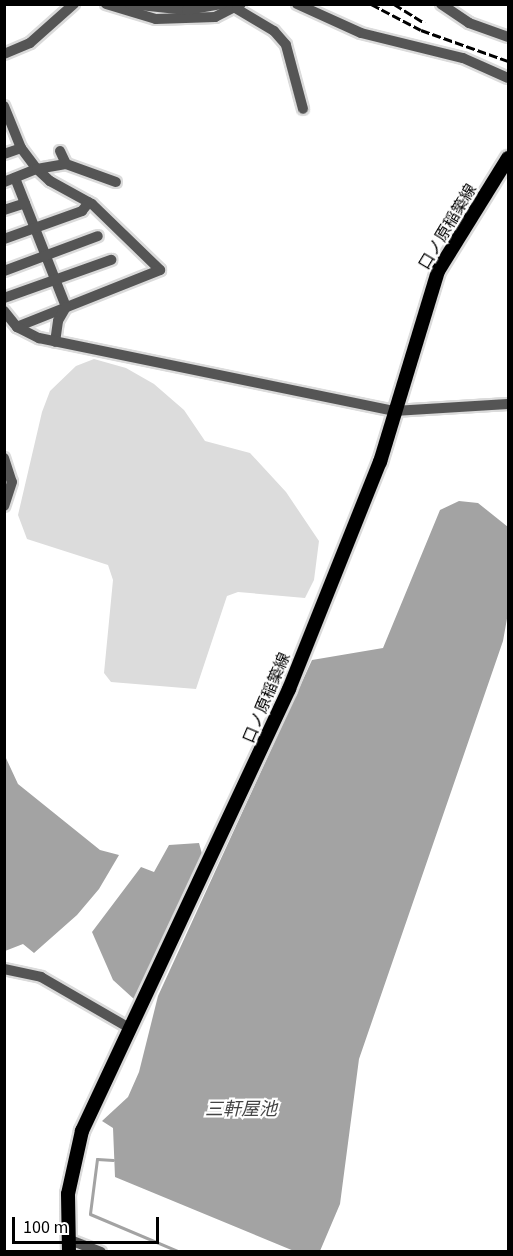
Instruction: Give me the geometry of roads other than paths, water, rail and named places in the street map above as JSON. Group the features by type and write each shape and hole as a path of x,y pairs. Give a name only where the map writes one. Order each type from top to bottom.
{"main road":[{"name":"口ノ原稲築線","path":"69,1246 68,1194 73,1162 82,1131 290,689 380,462 438,271 508,159"}],"street":[{"path":"4,54 30,43 74,4"},
{"path":"106,4 156,19 215,17 239,7 274,31 286,45 303,109"},
{"path":"130,4 202,10 222,4"},
{"path":"297,4 339,26 463,58 508,78"},
{"path":"441,4 469,23 508,37"},
{"path":"4,106 8,125 21,148 37,169 50,181 89,202 160,270 17,327"},
{"path":"4,154 21,148"},
{"path":"60,151 66,164"},
{"path":"4,182 37,169 66,164 116,182"},
{"path":"15,178 66,307"},
{"path":"4,210 25,202"},
{"path":"4,239 82,210 89,202"},
{"path":"4,271 98,236"},
{"path":"4,298 111,260"},
{"path":"55,342 58,321 66,307"},
{"path":"4,311 17,327 29,335 55,342 394,411 508,404"},
{"path":"4,458 12,482 4,506"},
{"path":"4,969 41,977 131,1029"},
{"path":"69,1246 101,1251"}],"water":[{"name":"三軒屋池","path":"459,501 478,503 508,527 508,613 503,641 359,1059 340,1204 320,1251 294,1251 115,1177 113,1128 102,1121 128,1097 139,1072 158,996 312,660 383,648 440,510"},
{"path":"5,756 18,784 100,850 119,855 99,889 77,915 34,953 23,944 5,951"},
{"path":"199,843 204,861 135,1000 113,980 92,932 141,867 154,872 169,845"}],"waterway":[{"path":"113,1160 97,1159 90,1214 180,1252"}],"railway":[{"path":"371,4 421,30 508,61"},
{"path":"394,4 424,23"}]}
